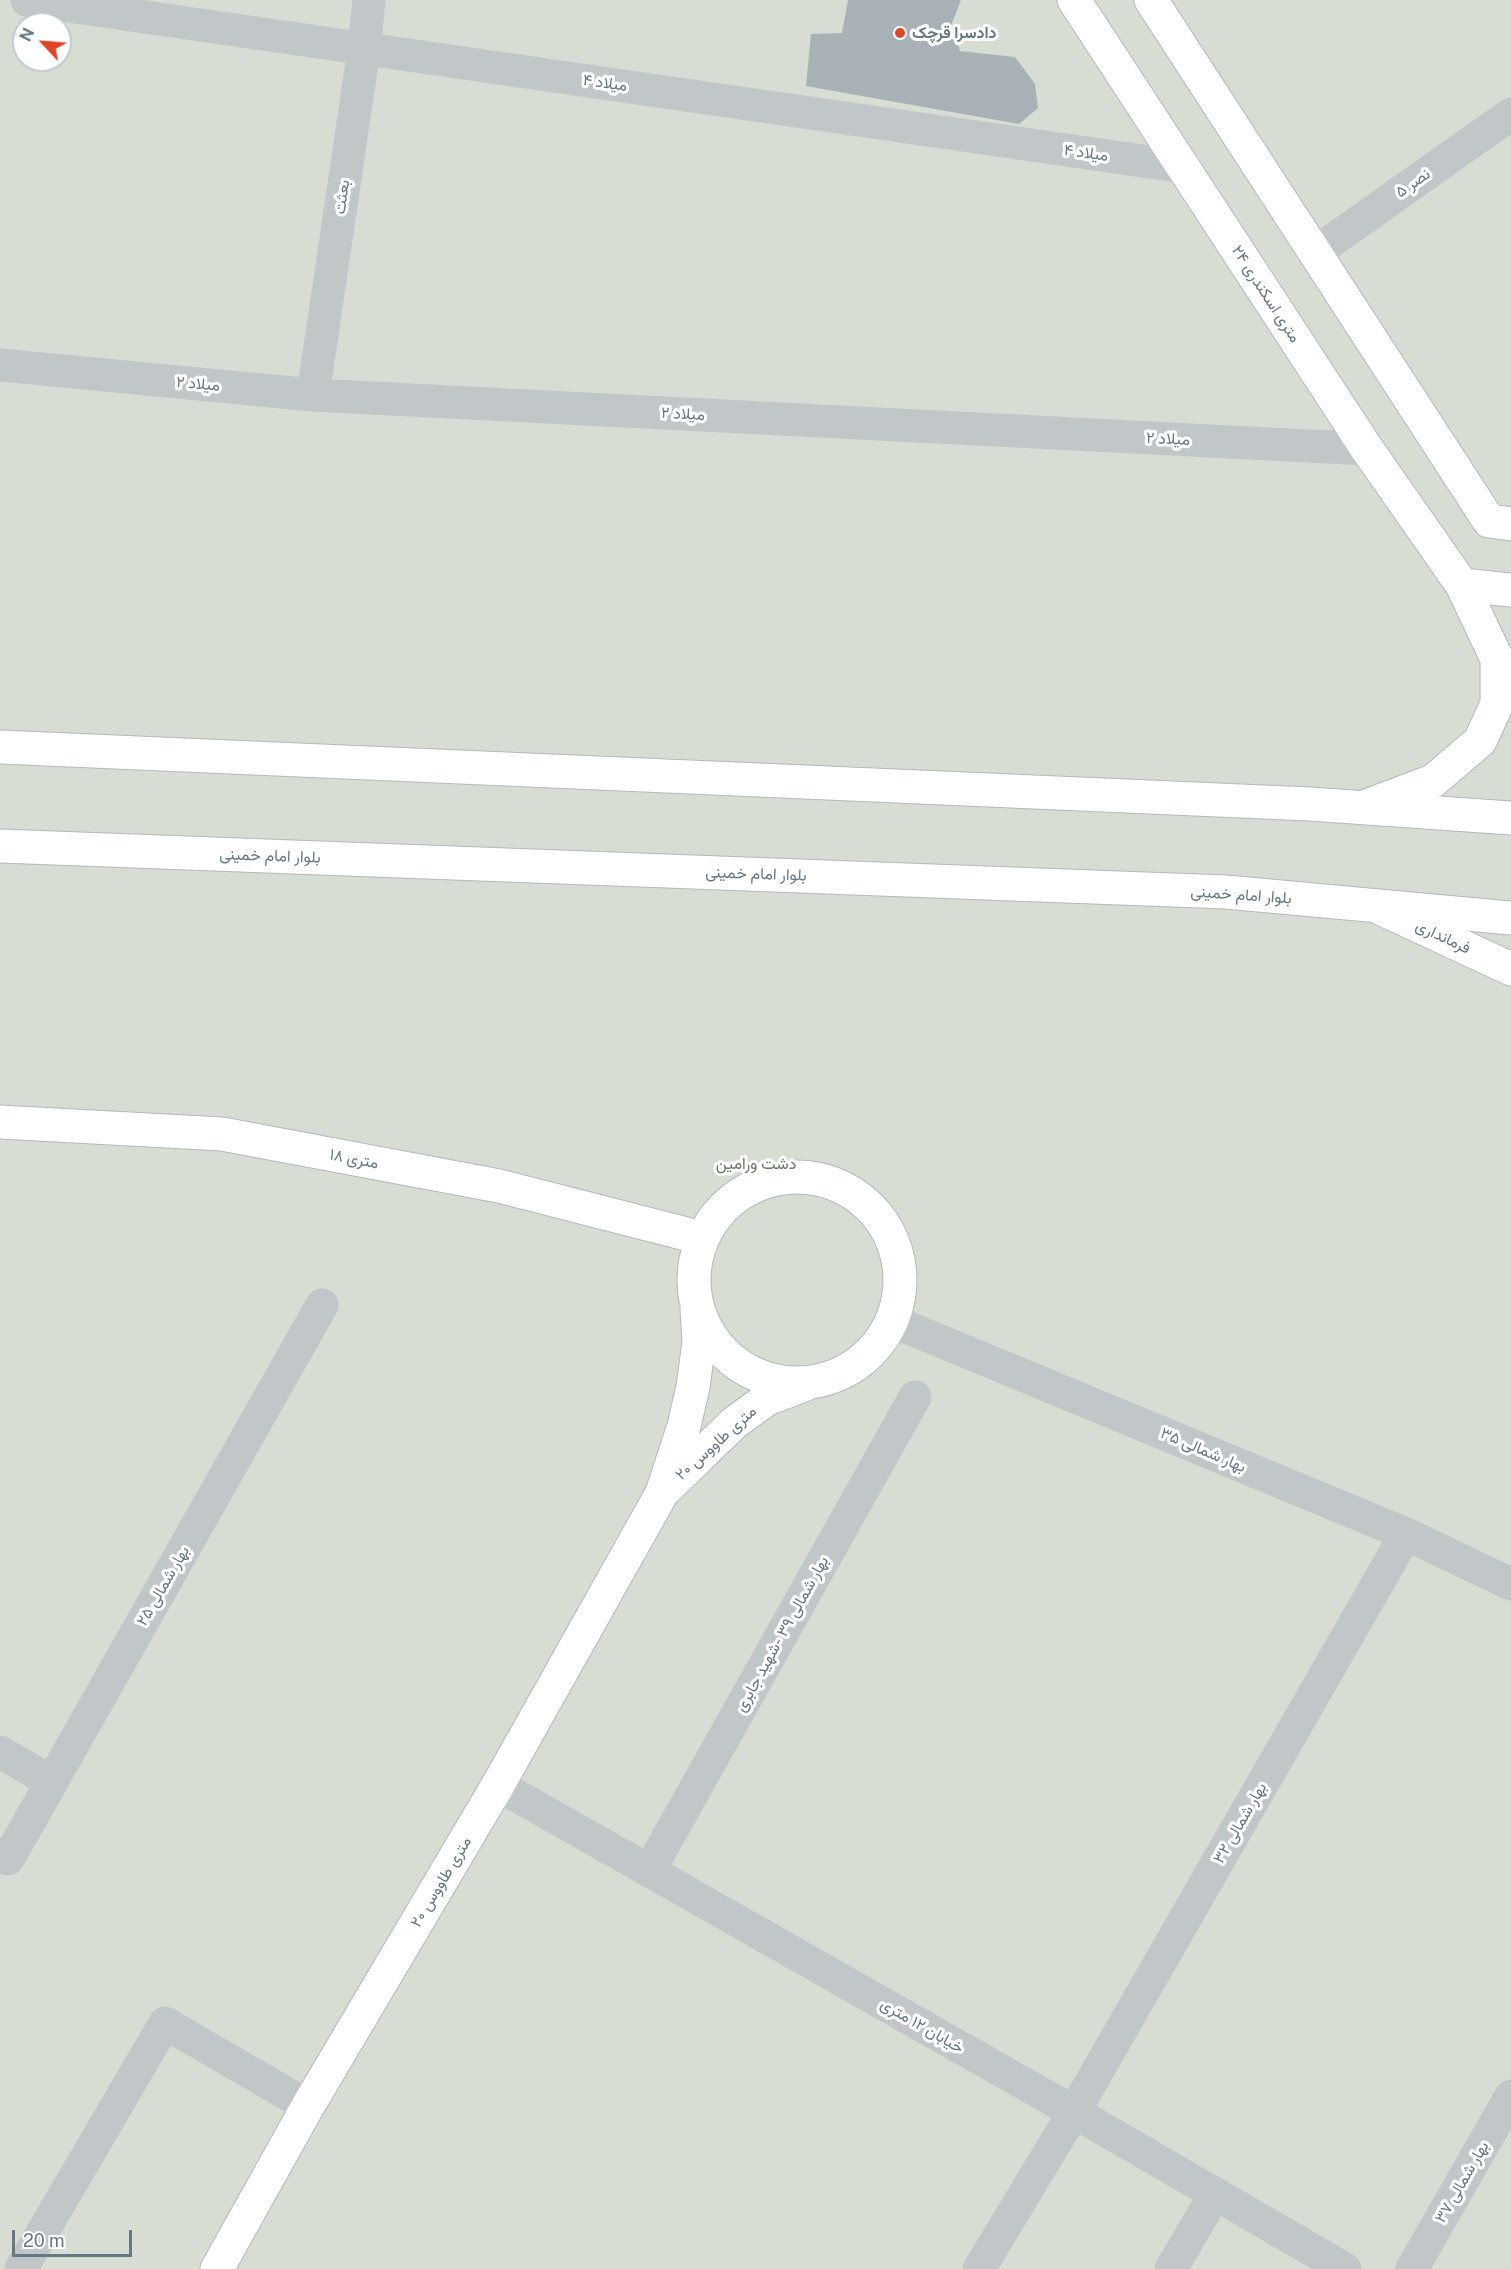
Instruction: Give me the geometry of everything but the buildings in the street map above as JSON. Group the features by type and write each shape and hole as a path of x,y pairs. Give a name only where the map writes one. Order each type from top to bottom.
{"main road":[{"name":"۲۴ متری اسکندری","path":"1074,0 1367,449 1462,585 1497,659 1497,704 1480,741 1433,781 1364,807"},
{"path":"1152,0 1316,252 1500,523"},
{"path":"1462,585 1511,590"},
{"path":"0,747 1364,807 1511,818"},
{"name":"بلوار امام خمینی","path":"0,846 1226,892 1511,918"},
{"name":"فرمانداری","path":"1376,906 1511,969"},
{"name":"۱۸ متری","path":"0,1122 222,1134 499,1186 702,1238"},
{"path":"807,1177 838,1185 866,1203 886,1227 898,1257 900,1290 892,1321 872,1352 843,1374 807,1384 771,1382 738,1367 712,1341 697,1309 693,1273 702,1238 720,1211 745,1190 775,1179 807,1177"},
{"name":"۲۰ متری طاووس","path":"217,2269 308,2106 498,1785 662,1493 684,1426 693,1387 699,1342 697,1309"},
{"name":"۲۰ متری طاووس","path":"662,1493 734,1423 767,1399 807,1384"}],"street":[{"name":"میلاد ۴","path":"27,0 1184,167"},
{"name":"بعثت","path":"313,394 364,49 369,0"},
{"name":"نصر ۵","path":"1316,252 1511,114"},
{"name":"میلاد ۲","path":"0,366 313,394 1367,449"},
{"name":"بهار شمالی ۲۵","path":"0,1854 8,1859 322,1305"},
{"name":"بهار شمالی ۳۵","path":"892,1321 1406,1534 1510,1583"},
{"name":"بهار شمالی ۳۹ -شهید جابری","path":"649,1871 915,1397"},
{"name":"بهار شمالی ۳۲","path":"980,2269 1074,2112 1406,1534"},
{"path":"0,1752 52,1782"},
{"name":"خیابان ۱۲ متری","path":"498,1785 1074,2112 1345,2269"},
{"path":"21,2269 165,2023 308,2106"},
{"name":"بهار شمالی ۳۷","path":"1412,2269 1511,2096"},
{"path":"1171,2269 1215,2194"}],"green space":[{"name":"دشت ورامین","path":"0,0 1511,0 1511,2269 0,2269"}],"place":[{"name":"دادسرا قرچک","path":"900,33"}]}
